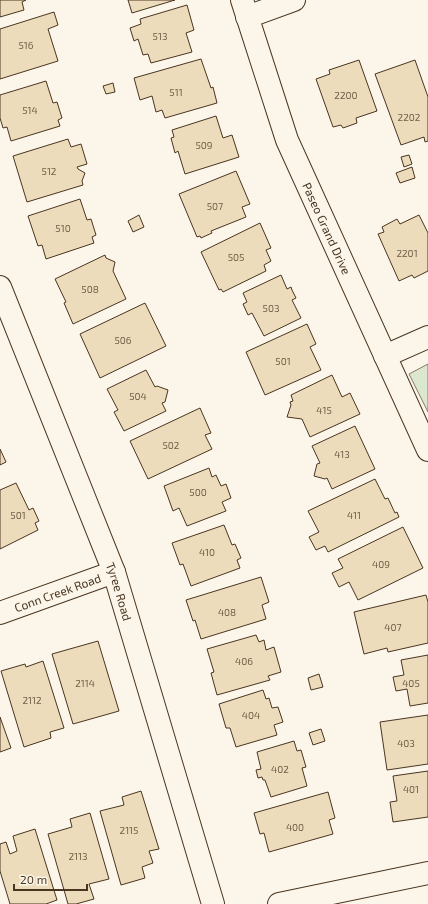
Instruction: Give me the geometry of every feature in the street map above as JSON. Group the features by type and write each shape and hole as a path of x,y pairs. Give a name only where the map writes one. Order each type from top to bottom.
{"street":[{"path":"245,8 294,0"},
{"name":"Paseo Grand Drive","path":"245,8 287,140 428,450"},
{"name":"Tyree Road","path":"0,287 114,572 213,904"},
{"path":"385,356 428,337"},
{"name":"Conn Creek Road","path":"0,613 114,572"},
{"path":"279,904 428,873"}],"green space":[{"path":"428,364 428,412 409,374"}],"building":[{"path":"0,0 26,0 22,2 24,10 0,17"},
{"path":"128,0 175,0 132,13"},
{"path":"187,5 194,30 186,33 192,52 151,63 148,54 143,55 138,39 134,41 130,28 141,24 140,19"},
{"path":"54,12 58,25 48,29 58,61 0,79 0,29"},
{"path":"201,59 211,88 213,87 217,103 165,118 162,110 156,112 152,96 140,100 134,78"},
{"path":"359,60 377,111 356,118 357,123 343,128 341,125 333,127 316,79 330,74 329,70"},
{"path":"415,60 428,97 428,141 425,142 424,137 401,145 375,74"},
{"path":"46,81 53,103 57,102 62,118 58,120 60,126 11,141 7,127 3,128 0,118 0,95"},
{"path":"113,83 115,92 106,94 103,86"},
{"path":"216,116 223,138 232,135 239,157 185,174 178,151 175,153 171,138 174,137 172,130"},
{"path":"68,139 71,147 81,144 87,164 77,167 85,173 82,181 83,185 27,202 13,156"},
{"path":"409,155 412,164 404,167 401,157"},
{"path":"412,167 415,178 400,183 396,173"},
{"path":"236,171 250,204 242,207 246,217 211,231 212,233 201,238 200,236 197,237 179,194"},
{"path":"80,199 87,220 91,219 96,235 92,237 94,243 46,259 42,245 38,246 28,216"},
{"path":"139,215 144,227 133,232 128,221"},
{"path":"419,215 428,233 428,271 414,278 412,275 399,281 378,234 384,232 382,227 397,219 400,224"},
{"path":"260,223 271,248 266,250 271,261 264,265 266,271 223,292 221,289 219,290 201,252"},
{"path":"105,255 106,258 115,262 113,271 126,299 73,324 64,303 66,302 55,279"},
{"path":"281,275 287,289 291,287 296,298 292,300 301,318 264,336 252,313 248,315 243,304 247,302 243,293"},
{"path":"145,303 166,346 100,378 80,334"},
{"path":"307,324 316,344 310,347 321,370 265,395 246,352"},
{"path":"146,370 155,387 157,386 168,390 165,402 162,403 166,411 124,431 114,412 118,410 107,389"},
{"path":"332,375 342,397 350,393 360,414 310,437 302,419 287,417 291,405 290,402 293,401 291,395"},
{"path":"200,408 211,433 205,435 212,449 148,479 130,441"},
{"path":"355,426 375,469 332,489 327,478 325,479 314,476 317,464 320,463 312,446"},
{"path":"0,449 6,462 0,465"},
{"path":"209,468 212,477 216,475 221,486 226,484 231,498 222,502 226,511 187,526 179,508 173,511 164,486"},
{"path":"375,479 385,499 388,498 395,513 397,512 399,517 328,552 325,546 316,550 309,537 319,532 308,511"},
{"path":"16,483 29,510 33,508 39,521 35,523 38,530 0,549 0,490"},
{"path":"224,525 232,545 235,544 241,558 237,560 240,568 191,586 183,564 180,565 172,543"},
{"path":"403,527 423,568 358,600 349,582 339,587 332,573 343,568 338,559"},
{"path":"261,577 269,602 262,605 266,619 201,639 195,620 193,621 186,600"},
{"path":"426,595 428,602 428,643 388,652 387,648 364,654 354,612"},
{"path":"256,635 259,642 264,640 266,650 274,647 281,672 268,676 270,680 217,695 211,673 214,672 207,649"},
{"path":"98,641 119,711 73,724 52,654"},
{"path":"428,655 428,703 410,706 407,689 396,691 393,677 404,675 401,660"},
{"path":"43,661 64,728 50,732 51,738 24,747 1,671 25,664 26,667"},
{"path":"319,674 323,687 311,690 308,678"},
{"path":"263,690 266,699 269,698 272,708 278,707 283,722 274,725 277,735 236,747 230,728 226,728 219,704"},
{"path":"428,715 428,764 387,770 380,722"},
{"path":"0,717 11,748 0,752"},
{"path":"321,729 325,741 313,745 309,733"},
{"path":"294,741 297,751 301,750 306,767 302,768 307,786 271,797 265,780 263,780 262,777 258,778 256,770 261,769 257,752"},
{"path":"428,771 428,817 393,822 390,802 397,801 393,776"},
{"path":"141,791 159,849 149,851 153,863 142,867 145,878 121,885 100,811 124,805 122,797"},
{"path":"328,792 335,818 329,820 333,834 269,852 264,833 260,834 254,813"},
{"path":"90,813 109,879 89,884 94,899 76,904 68,904 48,834 72,827 70,819"},
{"path":"35,829 57,900 46,904 10,904 0,871 0,844 6,842 10,854 17,851 13,836"}]}
